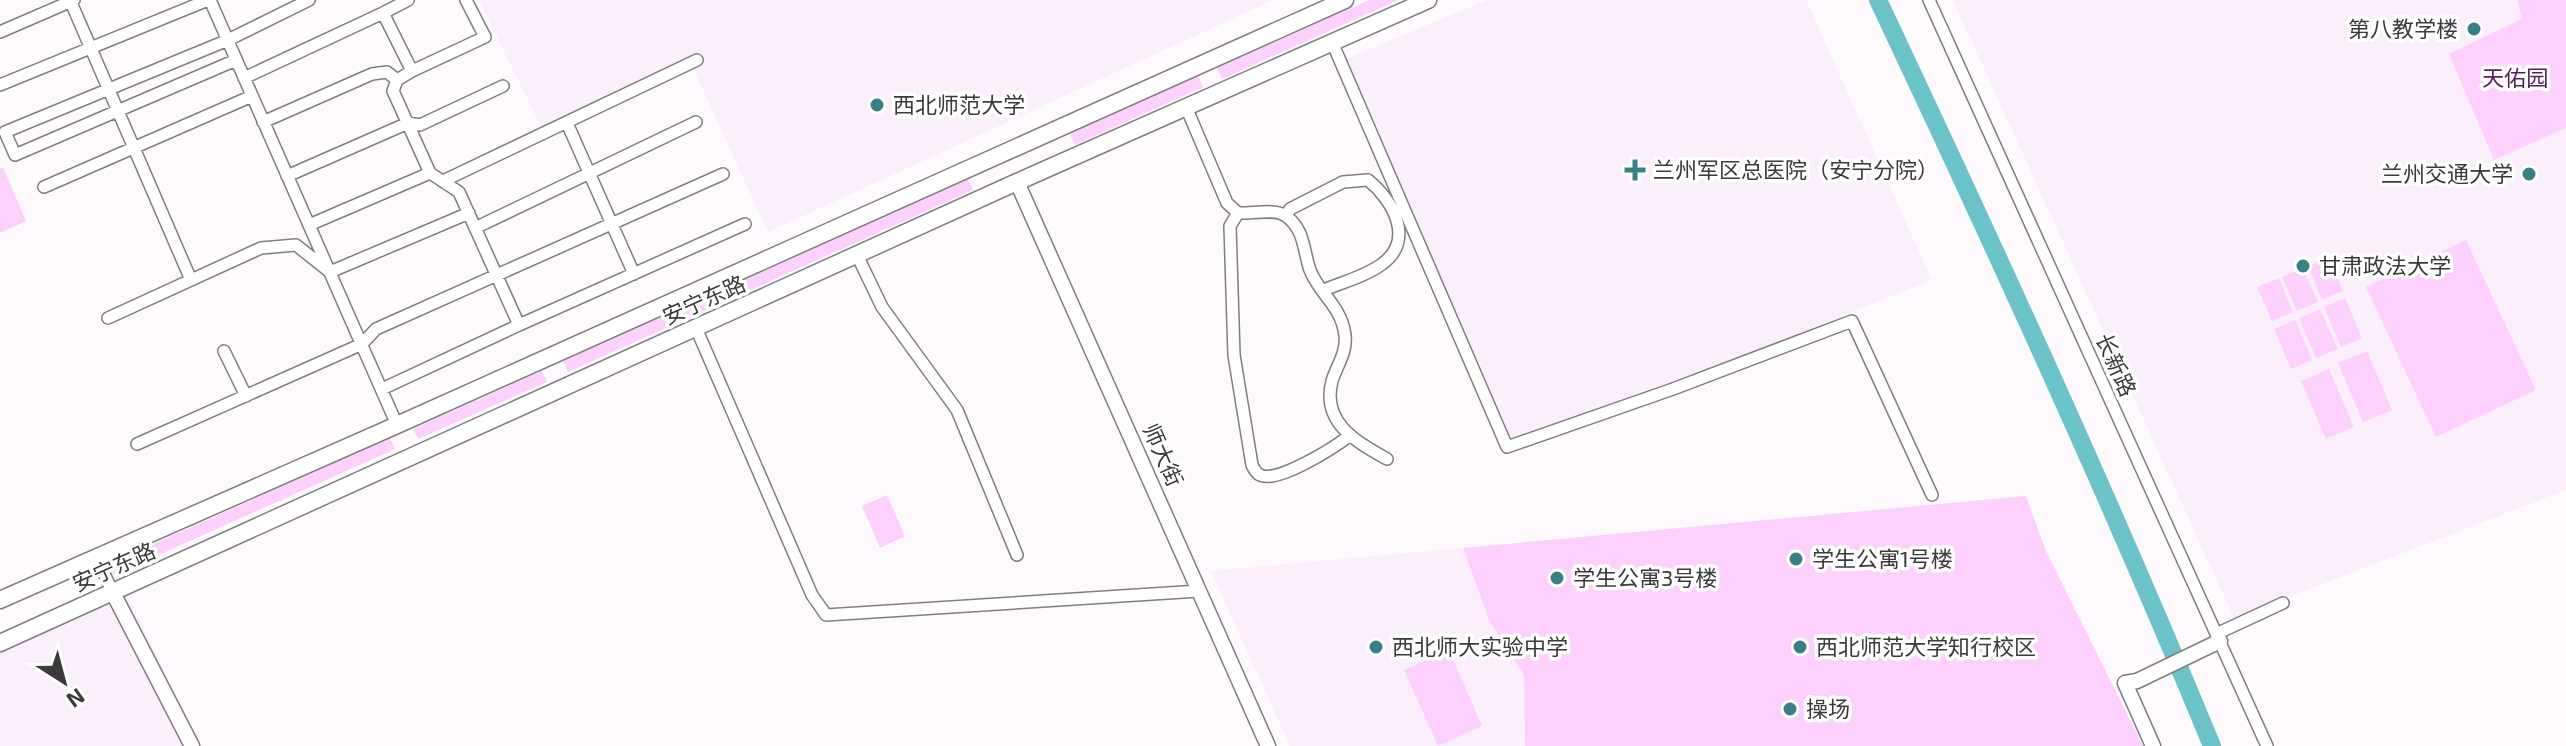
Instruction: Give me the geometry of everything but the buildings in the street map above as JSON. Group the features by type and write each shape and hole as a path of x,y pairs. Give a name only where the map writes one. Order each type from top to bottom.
{"main road":[{"name":"安宁东路","path":"0,600 1345,0"},
{"name":"安宁东路","path":"0,643 1017,182 1428,0"}],"street":[{"path":"0,32 72,0 191,280"},
{"path":"0,85 209,0 397,425"},
{"path":"236,60 15,155 2,127 109,89 228,40 309,0"},
{"path":"244,78 408,0"},
{"path":"466,0 485,37 412,71 397,80 393,91 430,173 459,192 519,325"},
{"name":"长新路","path":"1929,0 2267,746"},
{"path":"383,13 412,71"},
{"path":"1332,42 1507,447 1673,389 1852,321 1932,495"},
{"path":"443,181 697,60"},
{"path":"263,122 372,74 387,72 397,80"},
{"path":"287,176 408,123 420,125 503,86"},
{"path":"44,187 252,96"},
{"path":"1186,107 1227,203 1238,213 1276,211 1286,216 1302,234 1310,268 1339,311 1345,334 1344,355 1333,379 1330,396 1333,411 1349,436 1387,459"},
{"path":"475,228 696,122"},
{"path":"567,123 634,274"},
{"path":"309,225 430,173"},
{"path":"137,444 362,344 376,329 723,174"},
{"path":"1286,216 1290,209 1343,182 1368,180 1385,194 1399,221 1398,246 1383,264 1324,290"},
{"name":"师大街","path":"1017,182 1268,746"},
{"path":"330,272 469,213"},
{"path":"1238,213 1230,226 1234,355 1252,465 1264,477 1279,473 1329,452 1349,436"},
{"path":"382,389 745,224"},
{"path":"108,318 261,248 296,245 330,272"},
{"path":"857,255 882,307 957,410 1017,555"},
{"path":"696,328 812,595 826,615 1199,591"},
{"path":"224,351 246,396"},
{"path":"96,556 192,746"},
{"path":"2153,746 2125,683 2137,681 2187,657 2283,603"}],"shaded area":[{"name":"西北师范大学","path":"479,0 1273,0 768,232 689,59 542,129"},
{"name":"兰州军区总医院（安宁分院）","path":"1487,0 1806,0 1932,280 1505,451 1341,61"},
{"name":"甘肃政法大学","path":"1953,0 2566,0 2566,490 2234,618"},
{"name":"西北师大实验中学","path":"1463,548 1489,620 1524,675 1525,746 1290,746 1211,571"},
{"path":"128,596 201,746 0,746 0,650"}],"green space":[{"path":"1369,0 1398,0 1222,79 1217,68"},
{"name":"天佑园","path":"2517,0 2566,0 2566,128 2494,160 2449,54 2522,19"},
{"path":"1198,76 1203,87 1075,145 1070,134"},
{"path":"3,167 26,221 0,233 0,169"},
{"path":"968,179 973,190 568,372 563,361"},
{"path":"2466,240 2536,390 2436,437 2366,287"},
{"path":"2329,257 2343,291 2322,300 2308,266"},
{"path":"2303,268 2318,302 2297,311 2282,277"},
{"path":"2279,278 2293,312 2272,321 2257,287"},
{"path":"2345,298 2362,338 2341,347 2324,307"},
{"path":"2320,309 2338,349 2316,358 2299,318"},
{"path":"2295,320 2312,360 2291,369 2274,329"},
{"path":"2367,351 2392,410 2363,422 2338,363"},
{"path":"2329,369 2354,427 2326,439 2301,381"},
{"path":"542,371 547,382 418,439 413,429"},
{"path":"390,438 395,449 114,575 109,564"},
{"path":"887,495 905,536 880,548 862,506"},
{"name":"西北师范大学知行校区","path":"2026,496 2045,549 2143,746 1525,746 1524,675 1489,620 1463,548"},
{"path":"1449,650 1482,726 1438,746 1404,670"}],"waterway":[{"path":"1878,0 2050,371 2212,746"}],"place":[{"name":"第八教学楼","path":"2474,29"},
{"name":"西北师范大学","path":"877,105"},
{"name":"兰州军区总医院（安宁分院）","path":"1635,170"},
{"name":"兰州交通大学","path":"2529,174"},
{"name":"甘肃政法大学","path":"2303,266"},
{"name":"学生公寓1号楼","path":"1796,559"},
{"name":"学生公寓3号楼","path":"1557,578"},
{"name":"西北师大实验中学","path":"1376,647"},
{"name":"西北师范大学知行校区","path":"1800,647"},
{"name":"操场","path":"1790,709"}]}
